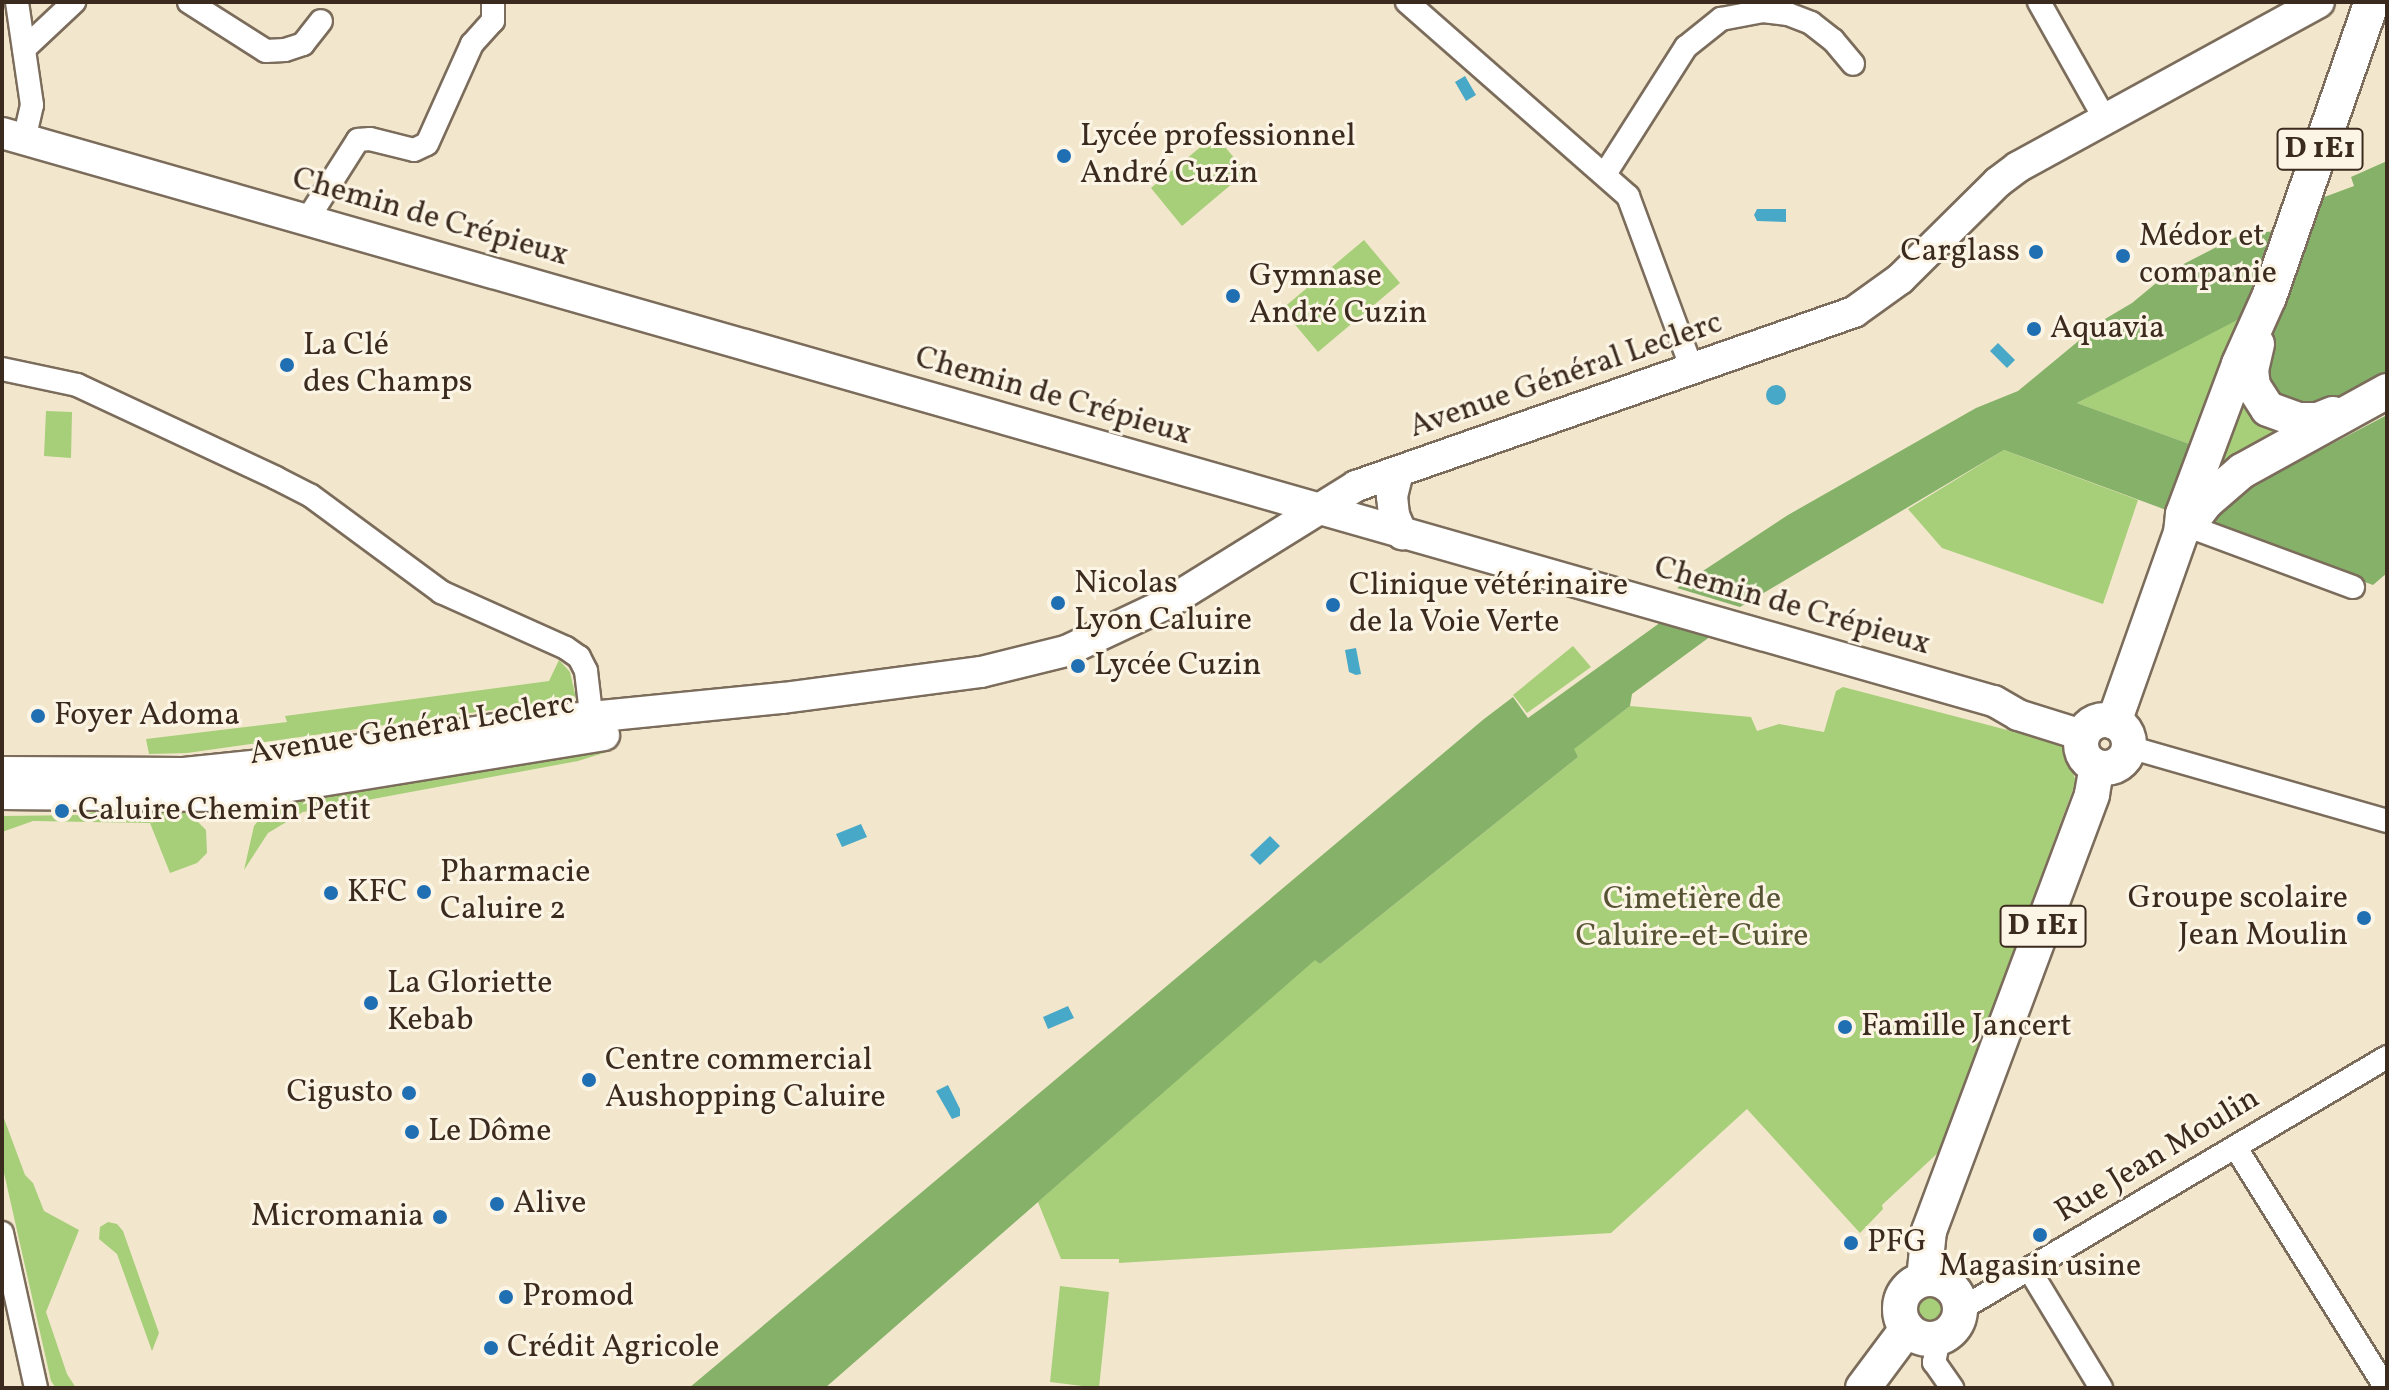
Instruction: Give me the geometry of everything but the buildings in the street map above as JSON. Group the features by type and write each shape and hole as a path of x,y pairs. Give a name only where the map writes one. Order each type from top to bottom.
{"main road":[{"name":"Avenue Général Leclerc","path":"2,772 184,773 269,764 592,727 981,672 1066,651 1166,604 1356,486 1854,312 1877,299 1998,182 2105,119 2319,2"},
{"name":"D 1E1","path":"2121,735 2185,529 2183,514 2269,297 2372,2"},
{"name":"Chemin de Crépieux","path":"13,136 1994,701 2018,715 2082,735"},
{"path":"2269,297 2251,370 2253,386 2268,409 2282,417 2318,420 2379,395"},
{"path":"2185,529 2205,503 2242,471 2379,395"},
{"path":"1398,472 1392,496 1394,515 1402,534"},
{"path":"2092,724 2121,735 2118,764 2097,767 2081,751 2082,735 2092,724"},
{"name":"Avenue Général Leclerc","path":"2,794 228,796 592,727"},
{"name":"D 1E1","path":"1924,1279 1929,1231 2092,794 2097,767"},
{"path":"1924,1279 1950,1285 1960,1300 1961,1309 1955,1328 1939,1339 1921,1339 1907,1329 1901,1316 1902,1297 1915,1283 1924,1279"},
{"path":"1863,1388 1907,1329"}],"street":[{"path":"13,136 32,105 17,2"},
{"path":"24,49 74,2"},
{"path":"189,2 266,51 285,50 303,44 321,21"},
{"path":"307,220 358,140 364,138 414,150 427,144 472,44 493,21 493,2"},
{"path":"2039,2 2105,119"},
{"path":"1412,4 1605,174 1632,203 1692,369"},
{"path":"1605,174 1686,47 1721,19 1763,11 1788,14 1811,23 1833,40 1853,64"},
{"path":"2,369 77,385 311,496 441,592 579,657 586,671 592,727"},
{"path":"2185,529 2353,587"},
{"path":"2121,735 2387,821"},
{"name":"Rue Jean Moulin","path":"1961,1309 2387,1057"},
{"path":"2236,1148 2386,1388"},
{"path":"2,1233 36,1388"},
{"path":"2029,1269 2101,1388"},
{"path":"1939,1339 1934,1362 1952,1388"}],"green space":[{"path":"1215,135 1246,172 1182,226 1151,188"},
{"path":"2387,161 2387,373 2336,402 2307,406 2279,399 2269,386 2265,357 2319,199 2354,186 2351,177"},
{"path":"2275,231 2245,316 2077,403 2195,446 2169,511 2004,450 1740,607 1677,588 1788,515 1976,408 2018,391 2105,319 2132,303 2172,270 2240,235"},
{"path":"1364,240 1400,283 1318,352 1282,309"},
{"path":"2245,316 2195,446 2077,403 2202,337"},
{"path":"2239,394 2292,431 2209,479"},
{"path":"46,411 72,412 71,458 44,456"},
{"path":"2387,415 2387,573 2373,585 2205,523 2240,492"},
{"path":"2004,450 2138,500 2103,604 1942,548 1908,509"},
{"path":"1661,622 1711,636 1632,694 1630,706 1574,749 1578,757 1320,964 1315,960 825,1388 689,1388 1484,719 1513,697 1528,718"},
{"path":"1573,646 1591,667 1527,713 1513,695"},
{"path":"559,660 570,672 576,698 187,753 149,754 146,739 287,722 285,716 549,681"},
{"name":"Cimetière de Caluire-et-Cuire","path":"1843,687 2061,744 2076,781 1941,1150 1882,1205 1883,1209 1860,1233 1747,1109 1611,1233 1119,1263 1119,1259 1061,1259 1038,1202 1315,959 1320,964 1578,757 1573,749 1630,706 1751,717 1757,731 1779,724 1824,732 1836,691"},
{"path":"608,746 610,751 578,761 303,812 268,833 244,870 254,826 272,803"},
{"path":"103,809 186,810 206,830 207,853 197,863 170,873 150,823 33,821 2,832 2,816 83,815"},
{"path":"2,1113 25,1175 33,1183 44,1211 79,1230 46,1312 67,1374 76,1388 56,1388 51,1381 2,1164"},
{"path":"108,1222 117,1224 123,1231 159,1333 152,1351 117,1254 99,1239 100,1227"},
{"path":"1060,1286 1109,1292 1099,1388 1050,1382"},
{"path":"1931,1294 1941,1298 1945,1308 1941,1318 1931,1322 1921,1318 1917,1308 1921,1298"}],"water":[{"path":"1465,76 1476,95 1466,101 1455,82"},
{"path":"1757,209 1786,209 1786,222 1757,221 1754,215"},
{"path":"1998,343 2015,360 2007,368 1990,351"},
{"path":"1772,385 1780,385 1786,395 1780,405 1772,405 1766,399 1766,391"},
{"path":"1356,648 1361,674 1356,675 1349,672 1345,650"},
{"path":"861,824 867,837 842,847 836,834"},
{"path":"1270,836 1280,846 1260,865 1250,855"},
{"path":"1068,1006 1074,1018 1048,1029 1043,1017"},
{"path":"948,1085 960,1109 960,1116 952,1119 936,1091"}],"place":[{"name":"Lycée professionnel André Cuzin","path":"1064,156"},
{"name":"Carglass","path":"2036,252"},
{"name":"Médor et companie","path":"2123,256"},
{"name":"Gymnase André Cuzin","path":"1233,296"},
{"name":"Aquavia","path":"2034,329"},
{"name":"La Clé des Champs","path":"287,365"},
{"name":"Nicolas Lyon Caluire","path":"1058,603"},
{"name":"Clinique vétérinaire de la Voie Verte","path":"1333,605"},
{"name":"Lycée Cuzin","path":"1078,666"},
{"name":"Foyer Adoma","path":"38,716"},
{"name":"Caluire Chemin Petit","path":"62,811"},
{"name":"Pharmacie Caluire 2","path":"424,892"},
{"name":"KFC","path":"331,893"},
{"name":"Groupe scolaire Jean Moulin","path":"2364,918"},
{"name":"La Gloriette Kebab","path":"371,1003"},
{"name":"Famille Jancert","path":"1845,1027"},
{"name":"Centre commercial Aushopping Caluire","path":"589,1080"},
{"name":"Cigusto","path":"409,1093"},
{"name":"Le Dôme","path":"412,1132"},
{"name":"Alive","path":"497,1204"},
{"name":"Micromania","path":"440,1217"},
{"name":"Magasin usine","path":"2040,1235"},
{"name":"PFG","path":"1851,1243"},
{"name":"Promod","path":"506,1297"},
{"name":"Crédit Agricole","path":"491,1348"}]}
